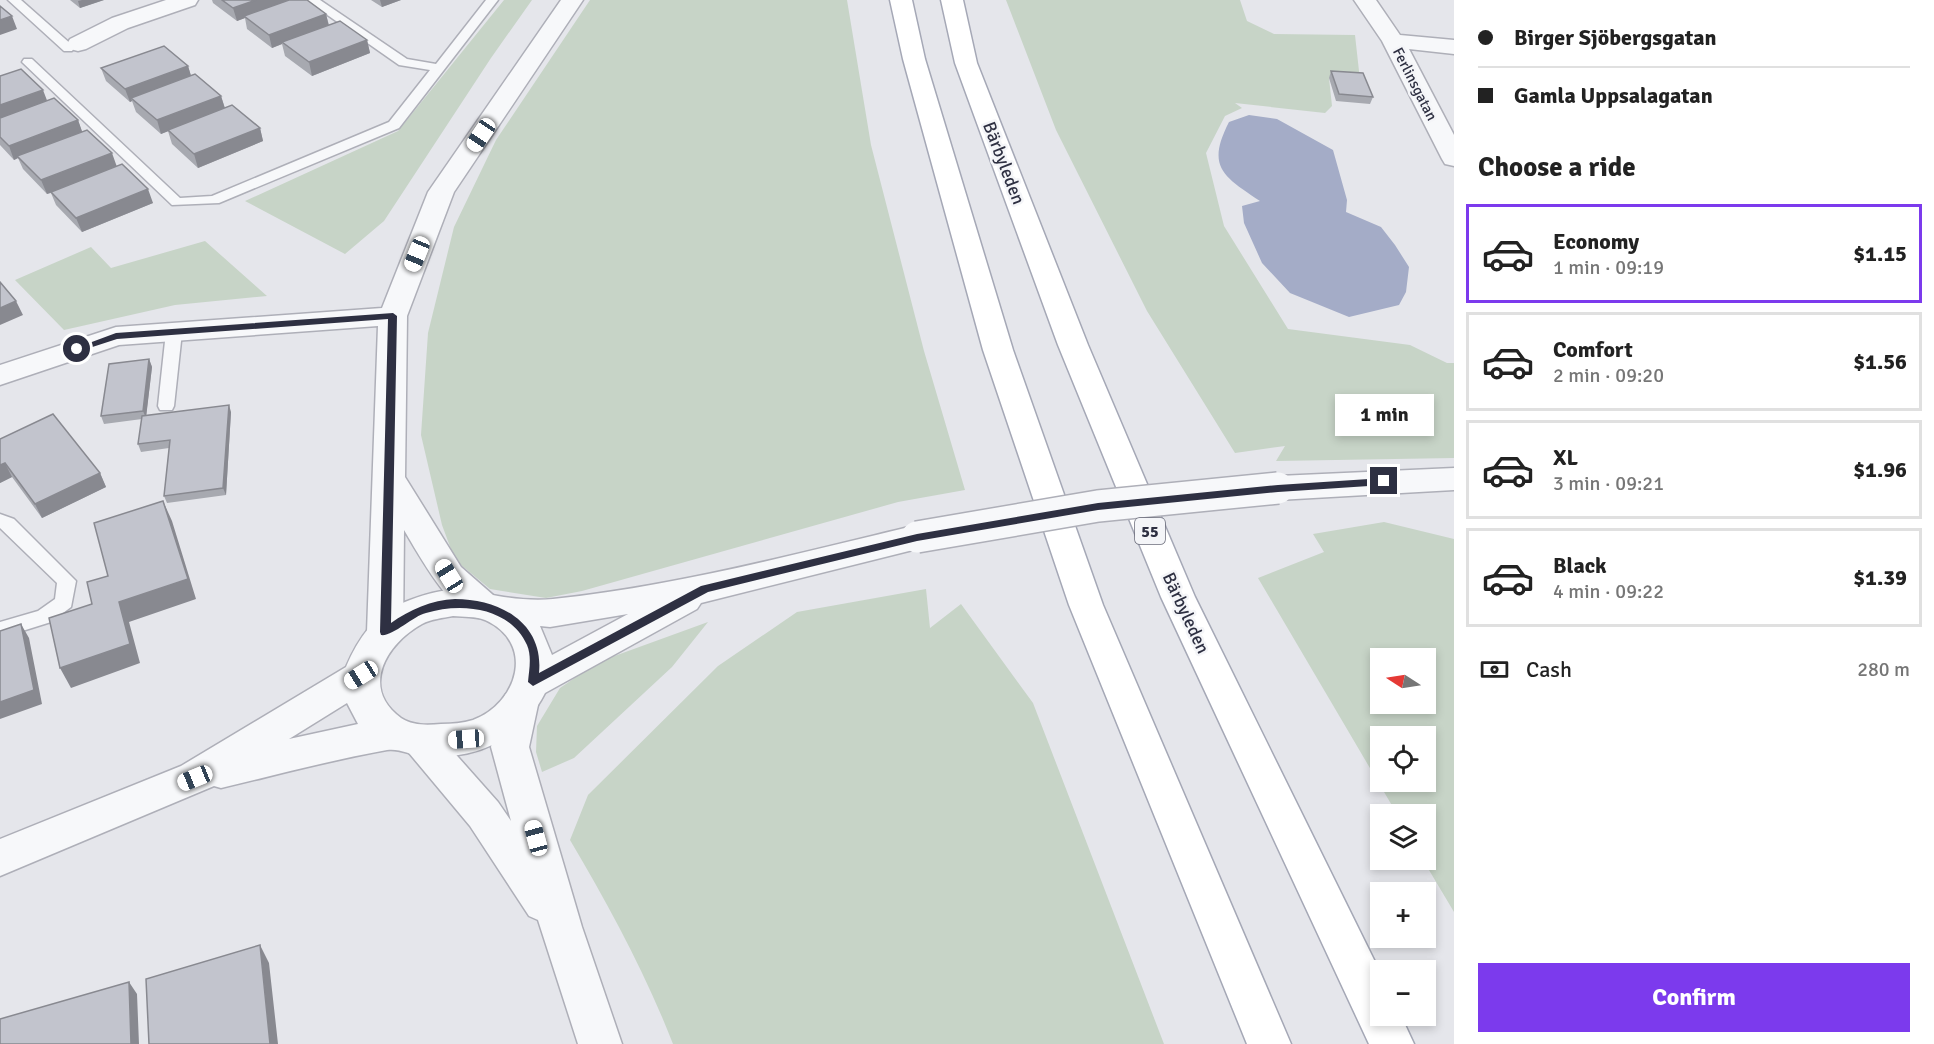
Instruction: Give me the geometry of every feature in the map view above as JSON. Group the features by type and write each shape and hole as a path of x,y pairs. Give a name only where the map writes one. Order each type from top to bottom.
{"main road":[{"path":"901,0 914,58 998,350 1086,605 1269,1044"},
{"name":"Bärbyleden","path":"952,0 966,63 1068,334 1178,597 1392,1044"}],"street":[{"path":"73,46 120,23 187,0"},
{"path":"385,632 393,316 441,192 572,0"},
{"name":"Ferlinsgatan","path":"1365,0 1393,41 1454,159"},
{"name":"Ferlinsgatan","path":"1393,41 1454,47"},
{"path":"0,375 116,336 393,316"},
{"path":"388,476 449,576 489,608 519,624 532,644 536,658 510,747 561,927 600,1044"},
{"path":"561,927 484,814 408,737 377,721 363,700 361,675 369,652 385,632 409,615 424,609 453,603 550,613 705,589 917,537 1098,506 1278,488 1454,479"},
{"path":"0,858 195,778 318,750 355,739 408,737 466,739 495,726 526,694 705,589"},
{"path":"195,778 361,675"}],"lane":[{"path":"14,0 73,46"},
{"path":"312,0 403,62 439,68"},
{"path":"28,62 177,202 214,200 394,125 492,0"},
{"path":"166,406 174,332"},
{"path":"0,521 8,524 67,581 64,602 44,617 0,630"}],"green space":[{"path":"504,0 532,0 384,221 345,254 245,201 398,131"},
{"path":"590,0 847,0 871,145 924,351 965,490 898,502 582,591 546,598 490,589 455,560 442,525 421,435 428,333 454,227 496,140"},
{"path":"1006,0 1240,0 1247,21 1274,34 1355,35 1360,80 1329,78 1332,106 1325,113 1235,103 1242,108 1225,116 1206,153 1224,226 1288,329 1410,345 1447,363 1454,363 1454,458 1276,461 1285,446 1235,453 1147,311 1056,130"},
{"path":"205,241 267,296 175,305 64,330 15,280 91,247 111,268"},
{"path":"1384,522 1454,539 1454,912 1429,870 1436,870 1436,804 1391,804 1384,792 1436,792 1436,726 1370,726 1370,768 1258,578 1324,552 1313,534"},
{"path":"926,589 930,628 961,604 1033,703 1164,1044 673,1044 626,940 570,840 588,795 718,666 797,612"},
{"path":"708,622 672,667 574,758 542,772 536,752 537,726 560,688 598,662"}],"water":[{"path":"1249,115 1277,119 1333,150 1347,200 1346,212 1381,227 1409,267 1406,292 1399,305 1349,317 1290,293 1262,263 1244,223 1242,206 1260,201 1228,177 1219,160 1222,137 1229,122"}],"building":[{"path":"222,0 256,0 233,8"},
{"path":"289,0 307,0 326,14 269,35 244,16"},
{"path":"0,6 12,16 0,20"},
{"path":"340,21 367,40 309,62 282,42"},
{"path":"164,46 188,66 125,89 101,68"},
{"path":"21,69 43,90 0,105 0,76"},
{"path":"1331,71 1363,73 1373,97 1339,94"},
{"path":"195,74 221,96 157,120 131,98"},
{"path":"54,98 78,120 9,146 0,137 0,118"},
{"path":"232,105 260,128 194,154 168,130"},
{"path":"87,130 112,153 41,180 17,156"},
{"path":"122,164 148,189 76,218 51,192"},
{"path":"0,282 16,301 0,308"},
{"path":"149,359 143,411 101,416 109,364"},
{"path":"229,405 223,488 164,496 170,440 138,444 142,416"},
{"path":"53,414 100,473 35,504 5,463 0,465 0,439"},
{"path":"163,501 188,579 119,602 130,644 60,668 49,618 92,604 87,582 108,576 94,523"},
{"path":"21,624 34,690 0,702 0,631"},
{"path":"260,945 270,1044 149,1044 146,979"},
{"path":"129,982 131,1044 0,1044 0,1019"}],"route":[{"path":"77,349 116,336 393,316 385,632 409,615 424,609 453,603 481,605 498,610 519,624 532,644 536,658 533,682 705,589 917,537 1098,506 1278,488 1384,481"}]}
